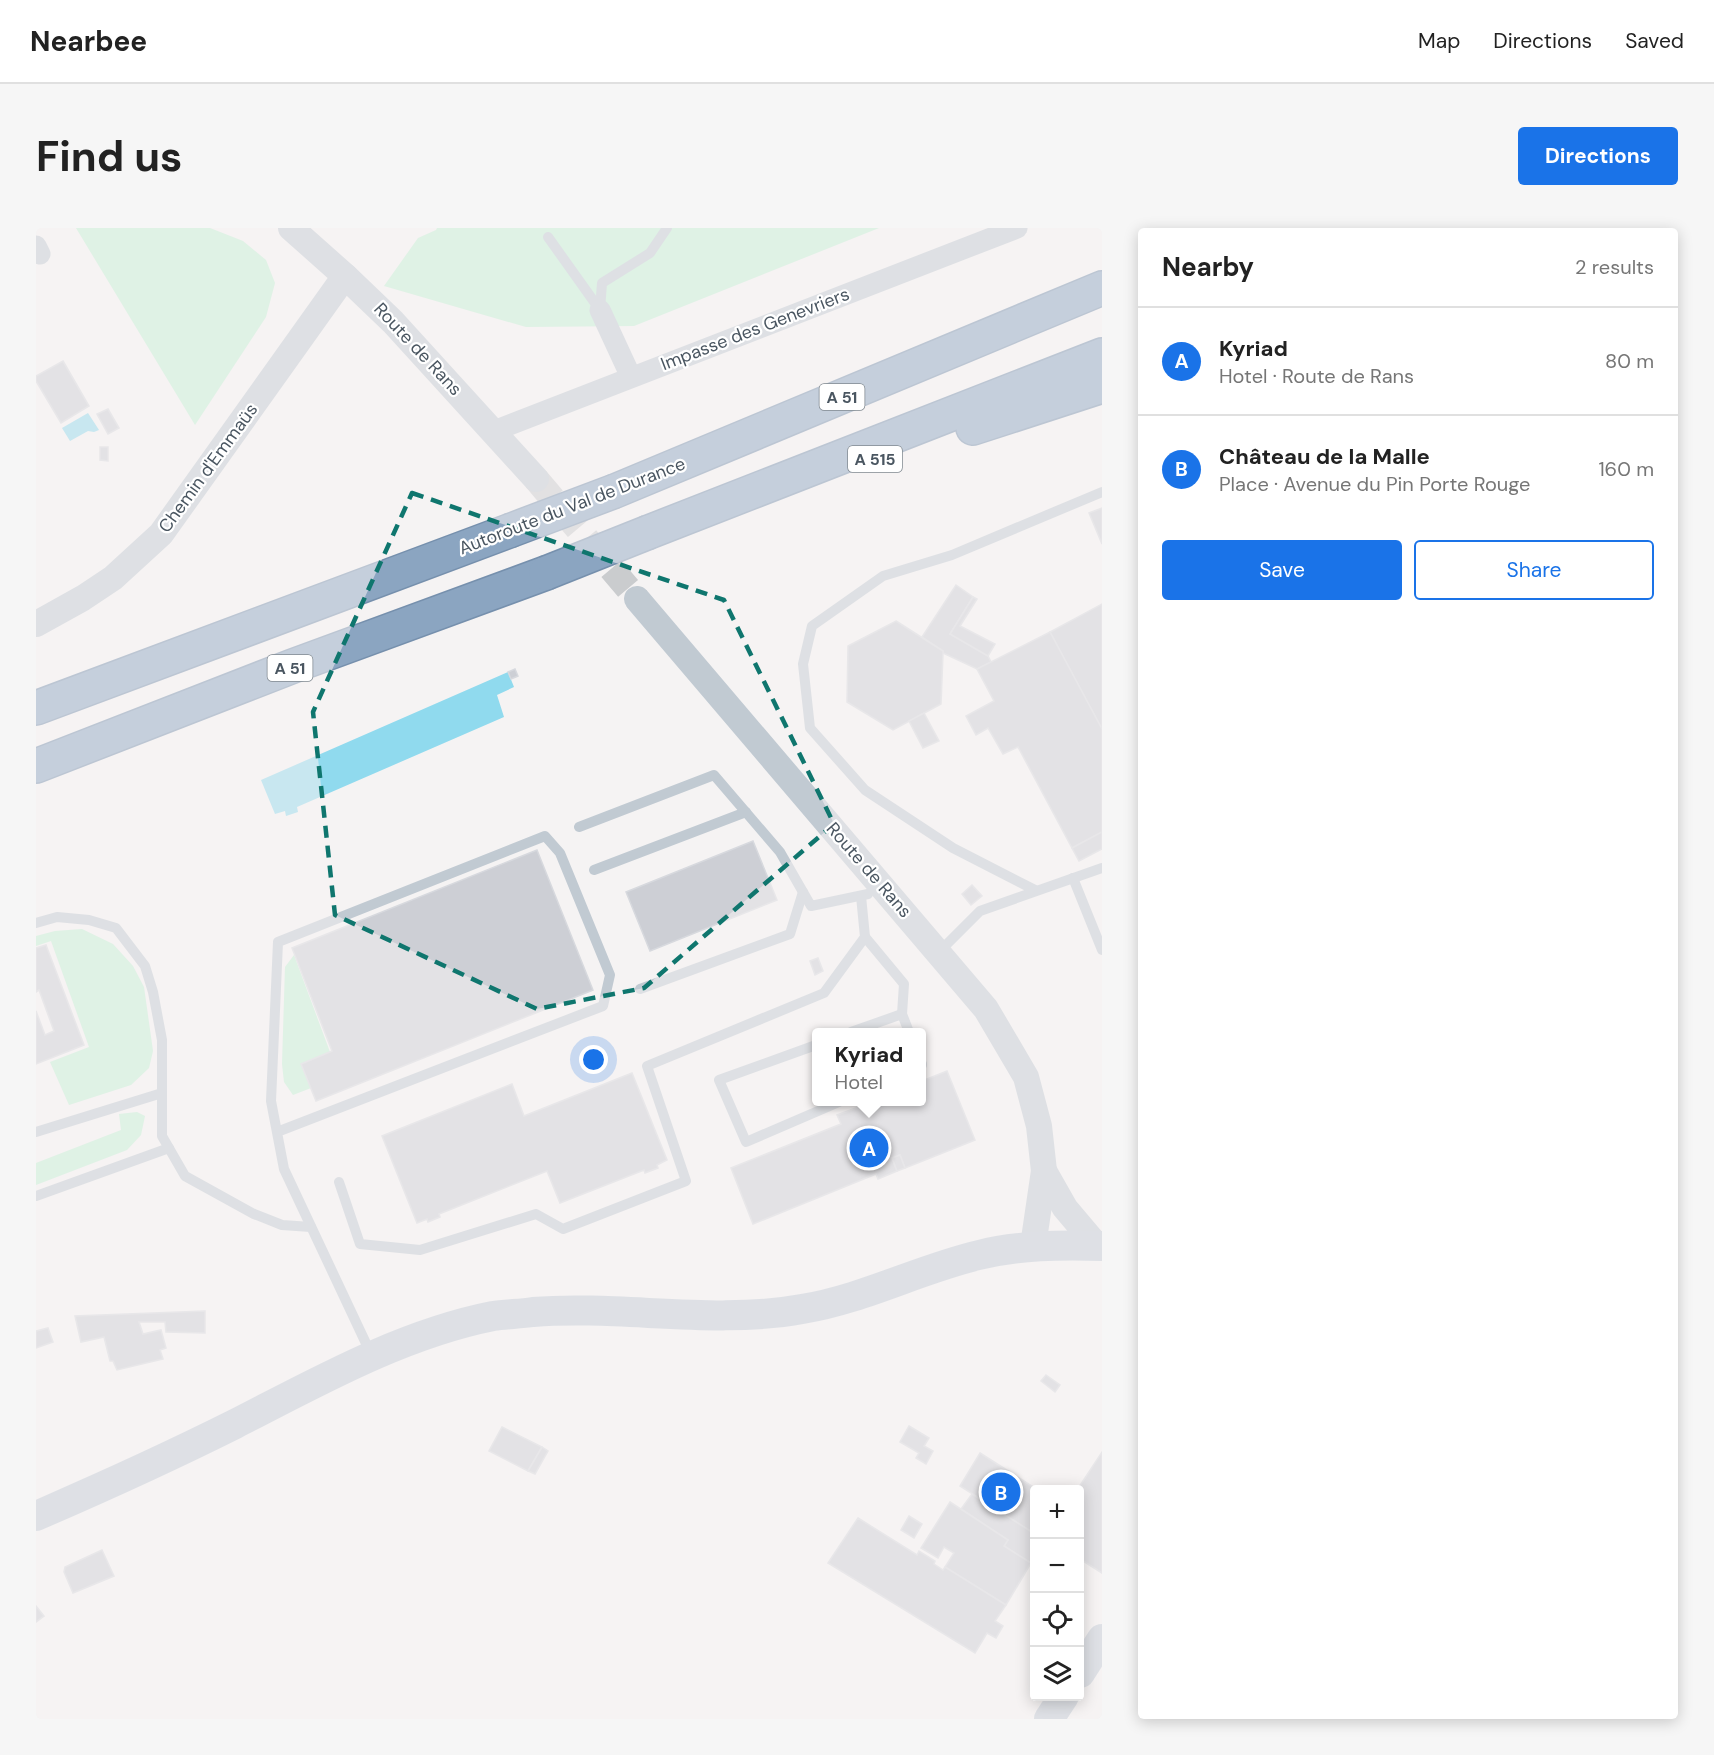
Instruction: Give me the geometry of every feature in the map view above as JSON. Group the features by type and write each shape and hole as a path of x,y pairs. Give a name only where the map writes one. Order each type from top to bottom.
{"highway":[{"name":"Autoroute du Val de Durance","path":"36,708 615,491 1070,303 1102,287"},
{"name":"A 51","path":"36,766 293,666 546,573 1102,356"},
{"name":"A 515","path":"649,532 1102,386"}],"main road":[{"path":"36,1516 147,1468 351,1365 434,1332 495,1316 555,1311 728,1314 788,1312 849,1298 978,1255 1032,1246 1099,1246"},
{"path":"1084,1667 1102,1639"},
{"path":"1049,1719 1061,1701"}],"street":[{"name":"Route de Rans","path":"291,228 393,321 536,479"},
{"name":"Impasse des Genevriers","path":"494,431 1017,228"},
{"name":"Chemin d'Emmaüs","path":"36,624 84,598 114,578 161,534 345,276"},
{"path":"600,310 631,378"},
{"name":"Route de Rans","path":"637,599 986,1010 1026,1077 1039,1126 1044,1172 1032,1246"},
{"name":"Route de Rans","path":"1044,1172 1065,1208 1099,1246"}],"lane":[{"path":"600,310 602,283 650,253 667,228"},
{"path":"548,237 600,310"},
{"path":"1035,890 953,848 865,790 810,728 803,664 812,626 883,576 952,555 1102,492"},
{"path":"579,827 714,775 780,852 812,906 886,891"},
{"path":"594,870 746,812"},
{"path":"277,1132 603,1006 610,975 561,853 545,836 278,942 271,1101 277,1132 284,1168 373,1357"},
{"path":"939,952 980,911 1102,868"},
{"path":"1073,878 1102,950"},
{"path":"640,989 790,934 803,892"},
{"path":"861,896 865,937 904,984 902,1014 907,1028"},
{"path":"36,923 57,916 89,920 116,928 145,966 162,1040 162,1136 185,1176 254,1214 282,1225 311,1227"},
{"path":"339,1182 360,1244 420,1250 536,1214 563,1229 686,1181 647,1066 824,993 865,937"},
{"path":"862,1028 902,1014"},
{"path":"812,1046 719,1080 746,1142 827,1106"},
{"path":"36,1132 162,1094"},
{"path":"36,1196 169,1148"}],"highlighted area":[{"path":"412,493 724,600 834,824 644,988 537,1009 335,915 313,712"}],"green space":[{"path":"76,228 210,228 243,241 266,260 275,283 266,317 195,425"},
{"path":"437,228 879,228 634,326 526,327 384,286 418,238"},
{"path":"82,929 113,944 133,966 144,987 153,1051 149,1068 131,1085 69,1105 50,1062 89,1047 51,941 36,946 36,936 55,931"},
{"path":"294,955 330,1052 301,1064 311,1088 293,1095 284,1082 282,1064 285,967"},
{"path":"137,1112 145,1116 141,1135 127,1150 36,1185 36,1163 121,1130 119,1114"}],"water":[{"path":"88,413 99,430 88,431 70,441 62,428"},
{"path":"508,672 514,687 497,695 504,717 297,807 298,812 286,816 285,811 275,814 261,780"}],"building":[{"path":"63,361 89,406 61,423 36,381 36,376"},
{"path":"108,409 119,428 108,434 97,414"},
{"path":"100,447 108,447 108,461 100,460"},
{"path":"1102,508 1102,544 1089,513"},
{"path":"956,585 973,597 950,634 988,656 991,662 977,669 943,653 922,637"},
{"path":"973,597 977,599 960,626 995,644 988,656 950,634"},
{"path":"1102,604 1102,729 1050,632"},
{"path":"896,621 943,653 941,704 893,730 847,702 848,646"},
{"path":"1050,632 1102,729 1102,832 1072,848 1018,747 1003,754 988,728 976,735 966,716 994,701 977,669"},
{"path":"515,669 518,676 511,679 508,672"},
{"path":"924,713 939,741 923,748 909,721"},
{"path":"1102,832 1102,849 1079,861 1072,848"},
{"path":"753,841 777,900 650,951 626,892"},
{"path":"537,850 593,990 316,1101 301,1064 332,1051 292,948"},
{"path":"972,885 982,896 971,905 962,894"},
{"path":"46,945 84,1045 36,1064 36,1011 45,1035 54,1031 39,990 36,992 36,948"},
{"path":"818,958 823,971 815,975 810,961"},
{"path":"947,1071 975,1140 905,1168 900,1155 892,1158 897,1171 878,1179 876,1174 753,1224 731,1168 841,1124 837,1115 861,1106 926,1106 926,1079"},
{"path":"632,1073 667,1160 657,1165 658,1168 645,1173 644,1170 560,1203 547,1171 439,1214 440,1217 428,1222 427,1219 417,1223 382,1136 512,1084 524,1116"},
{"path":"900,1155 905,1168 897,1171 892,1158"},
{"path":"205,1311 205,1333 166,1332 165,1322 139,1322 143,1334 161,1330 166,1348 160,1350 163,1359 117,1370 113,1361 110,1361 104,1337 81,1342 75,1316"},
{"path":"48,1328 53,1342 36,1348 36,1331"},
{"path":"1046,1375 1060,1385 1055,1392 1041,1381"},
{"path":"909,1426 929,1438 924,1446 933,1451 926,1464 916,1458 919,1453 900,1442"},
{"path":"502,1427 542,1447 528,1471 489,1451"},
{"path":"542,1447 548,1451 535,1474 528,1471"},
{"path":"1102,1452 1102,1573 1084,1562 1084,1485 1080,1485"},
{"path":"980,1453 1030,1485 1030,1531 960,1486"},
{"path":"972,1494 1030,1531 1030,1562 1004,1546 1008,1540 961,1509"},
{"path":"950,1502 1008,1540 1004,1546 1030,1562 1030,1565 1006,1605 945,1567 954,1553 944,1547 938,1558 921,1548"},
{"path":"909,1516 922,1524 914,1538 901,1530"},
{"path":"858,1518 917,1555 919,1551 935,1561 934,1564 943,1570 945,1567 1006,1605 995,1621 1003,1626 996,1638 987,1633 975,1653 828,1563"},
{"path":"102,1550 114,1576 73,1593 64,1572 65,1567"},
{"path":"36,1606 44,1616 36,1622"}],"tunnel":[{"path":"536,479 637,599"}],"place":[{"name":"Kyriad","path":"869,1148"},
{"name":"Château de la Malle","path":"1001,1492"}]}
